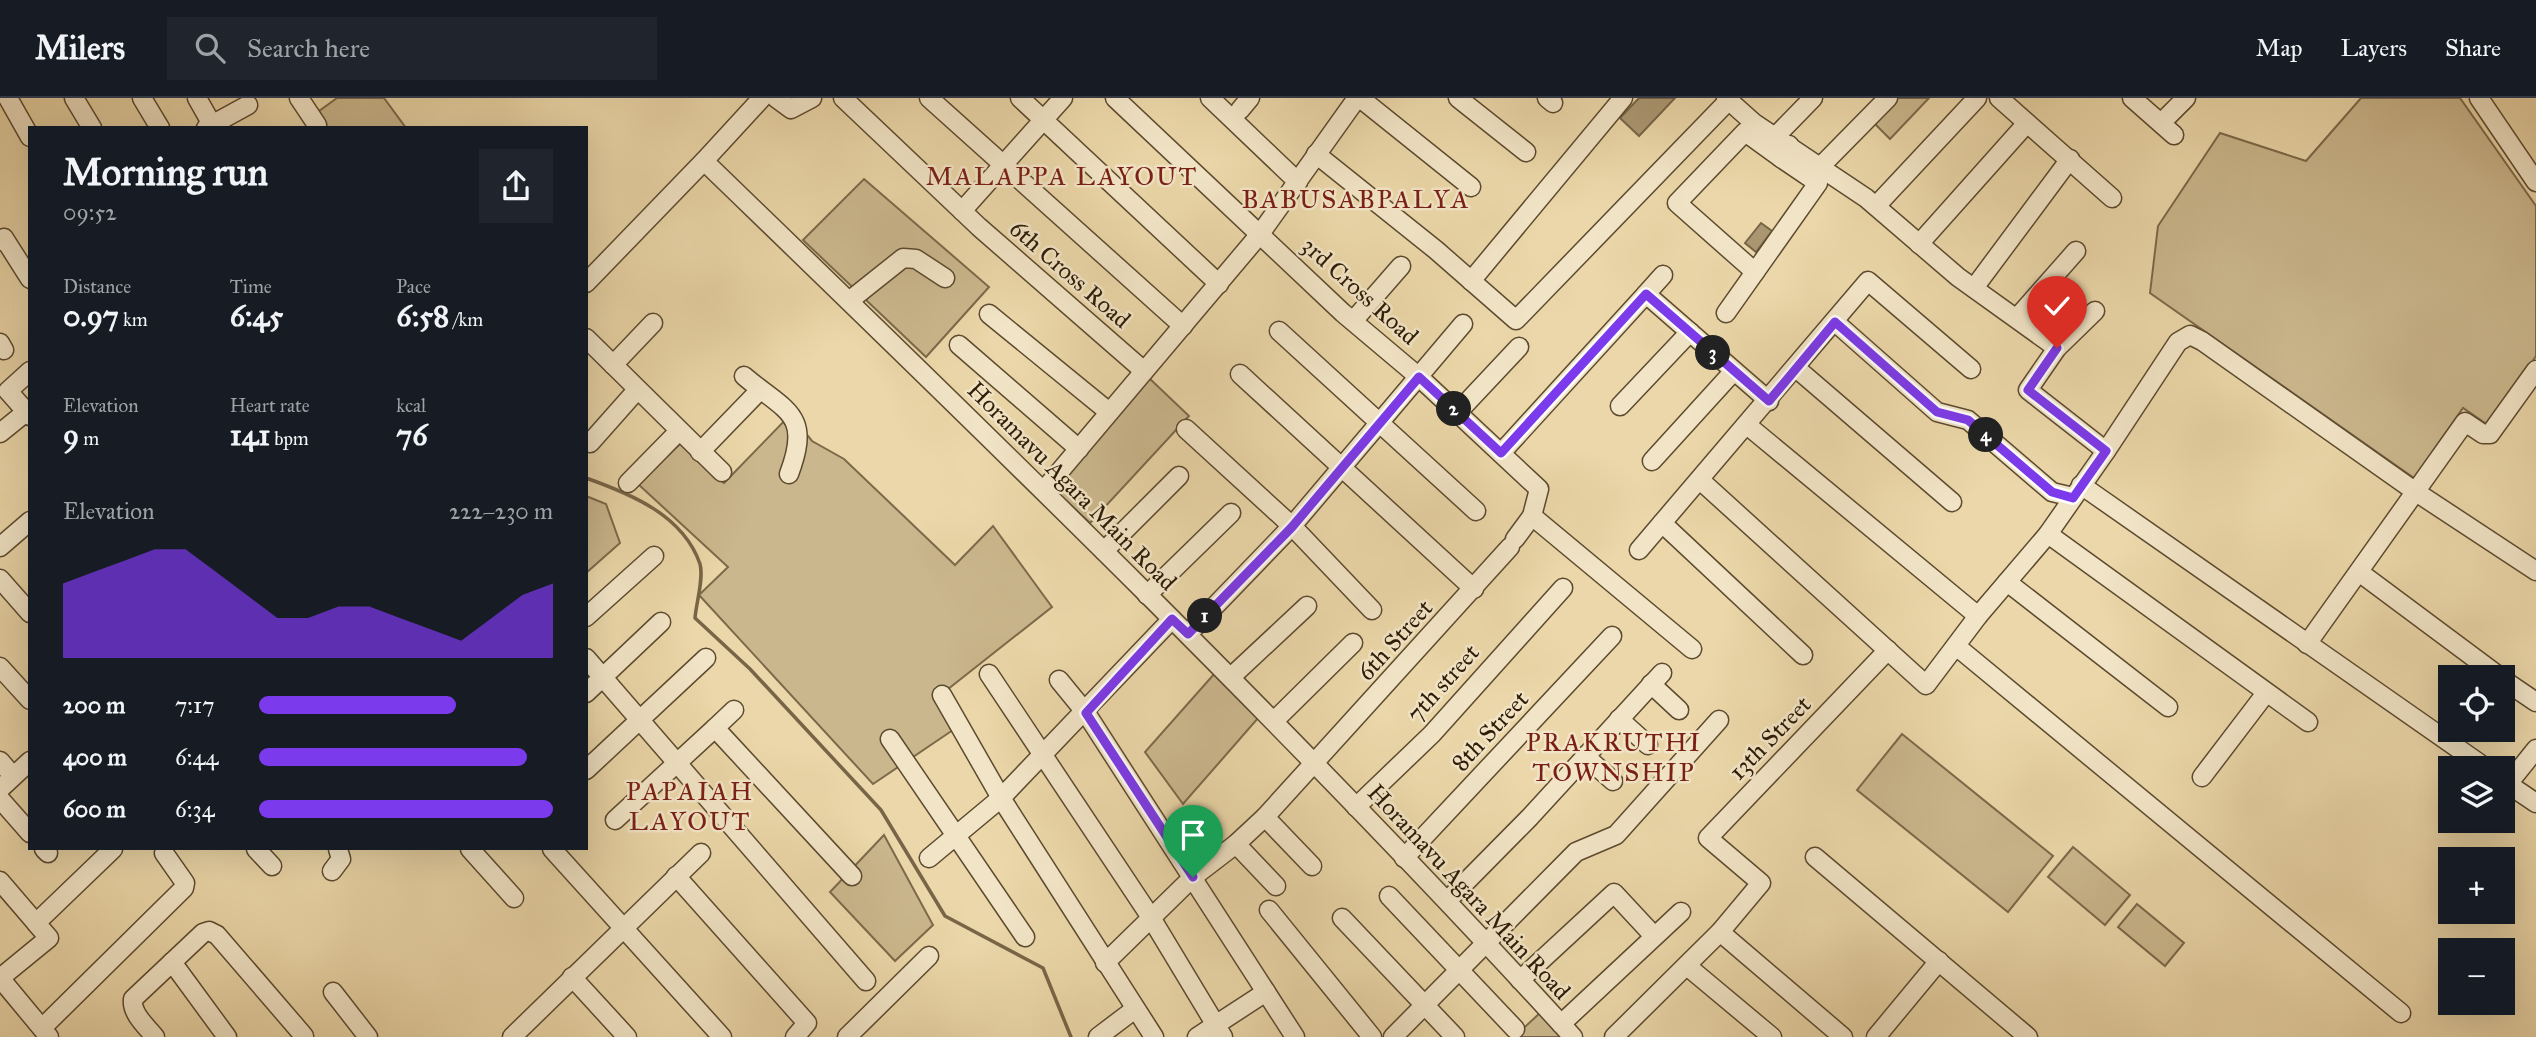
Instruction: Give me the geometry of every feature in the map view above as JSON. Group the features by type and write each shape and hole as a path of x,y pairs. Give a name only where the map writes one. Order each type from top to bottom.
{"street":[{"path":"8,98 28,133"},
{"path":"74,98 91,126"},
{"path":"142,98 159,126"},
{"path":"197,98 211,126"},
{"path":"299,98 317,125"},
{"path":"588,281 762,98"},
{"path":"776,98 790,109 812,98"},
{"name":"6th Cross Road","path":"843,98 962,211 1144,372"},
{"path":"929,98 1183,326"},
{"path":"1020,98 1219,284"},
{"path":"962,211 1063,98"},
{"name":"3rd Cross Road","path":"1115,98 1353,321 1419,377 1539,489 1531,516"},
{"path":"1210,98 1298,182"},
{"path":"1044,490 1260,234 1358,98 1471,187"},
{"path":"1458,98 1526,152"},
{"path":"1471,281 1623,98"},
{"path":"1782,146 1813,98"},
{"path":"1821,166 1888,98"},
{"path":"1876,206 1977,98"},
{"path":"1999,98 2112,198"},
{"path":"2134,99 2167,129 2186,98"},
{"path":"2479,98 2534,173"},
{"path":"1317,154 1516,320 1728,99 1782,146 1818,183 1726,313"},
{"path":"213,126 248,105"},
{"path":"1919,244 2027,123"},
{"path":"1755,272 1677,203 1745,132 1782,146 1821,166 1876,206 1974,288 2057,348"},
{"path":"1974,288 2070,159"},
{"name":"Horamavu Agara Main Road","path":"704,161 1044,490 1231,677 1404,858 1448,900 1567,1030"},
{"path":"1,236 28,276"},
{"path":"2017,318 2076,251"},
{"path":"849,301 904,258 916,260 945,278"},
{"path":"1353,321 1401,266"},
{"path":"1501,453 1663,275"},
{"path":"1639,550 1769,401 1868,281 1971,369"},
{"path":"1646,294 1769,401"},
{"path":"2095,311 2057,348 2028,390 2106,451"},
{"path":"989,314 1110,412"},
{"path":"1835,322 1937,412 1968,420 2052,492 2077,491 2307,644 2469,756"},
{"path":"613,365 653,323"},
{"path":"1188,634 1292,527 1463,324"},
{"path":"1279,331 1476,510"},
{"path":"1620,407 1690,332"},
{"path":"1700,480 1926,685 1978,616 2048,534 2178,342 2190,335 2416,492 2536,571"},
{"path":"588,340 722,472"},
{"path":"959,345 1080,449"},
{"path":"1458,413 1519,347"},
{"path":"1796,368 1952,502"},
{"path":"2307,644 2465,422 2483,434 2490,435 2536,370"},
{"path":"1652,461 1733,372"},
{"path":"0,433 28,414 8,391 28,373"},
{"path":"1240,374 1474,589"},
{"path":"744,376 786,408 797,426 799,449 789,474"},
{"path":"590,443 637,390"},
{"path":"700,452 760,390"},
{"path":"1747,425 1978,616"},
{"path":"1186,429 1292,527 1372,610"},
{"path":"628,483 679,432"},
{"path":"1104,551 1179,476"},
{"path":"1147,595 1231,513"},
{"path":"1531,516 1692,649"},
{"name":"6th Street","path":"1105,963 1150,916 1265,817 1316,764 1474,589 1513,543 1531,516"},
{"path":"0,547 28,523"},
{"path":"1662,523 1803,655"},
{"path":"2048,534 2308,722"},
{"path":"588,615 654,556"},
{"path":"2358,572 2483,665"},
{"path":"0,579 28,611"},
{"path":"2007,582 2168,707"},
{"name":"7th street","path":"1356,807 1432,734 1563,587"},
{"path":"1231,677 1307,606"},
{"path":"929,858 1001,798 1043,757 1172,619"},
{"path":"588,691 661,622"},
{"name":"8th Street","path":"1404,858 1612,636"},
{"path":"1273,721 1353,643"},
{"path":"1956,646 2401,1013"},
{"name":"13th Street","path":"1614,1037 1720,932 1761,883 1708,838 1888,650"},
{"path":"588,768 706,659"},
{"path":"588,661 866,981"},
{"path":"0,667 28,698"},
{"path":"989,674 1150,916 1219,1031"},
{"path":"1448,900 1530,817 1656,679 1679,710"},
{"path":"1059,680 1086,713 1295,1037"},
{"path":"2515,688 2536,702"},
{"path":"2202,777 2266,693"},
{"path":"942,695 1001,798 1154,1037"},
{"path":"615,820 734,710"},
{"path":"1619,719 1648,745"},
{"path":"1393,1037 1576,852 1616,835 1719,720"},
{"path":"715,728 852,876"},
{"path":"890,739 1026,937"},
{"path":"2515,771 2536,749"},
{"path":"1585,756 1613,781"},
{"path":"0,761 7,783 28,763"},
{"path":"2515,789 2536,803"},
{"path":"0,799 28,831"},
{"path":"1265,817 1312,866"},
{"path":"1236,844 1276,886"},
{"path":"36,923 112,850"},
{"path":"0,881 49,937 0,978 46,1033 184,888 185,883 165,850"},
{"path":"257,850 272,866"},
{"path":"332,870 341,859 338,850"},
{"path":"471,850 514,898"},
{"path":"553,850 721,1037"},
{"path":"512,1037 622,926 701,853"},
{"path":"1815,857 2028,1037"},
{"path":"676,876 807,1023 795,1037"},
{"path":"1520,980 1614,893 1654,936"},
{"path":"1389,896 1516,1030"},
{"path":"1269,910 1372,1037"},
{"path":"1567,1030 1654,936 1681,912"},
{"path":"1342,918 1455,1037"},
{"path":"155,1037 132,1006 132,999 209,931 217,935 304,1036"},
{"path":"1720,932 1843,1037"},
{"path":"847,1037 907,990 929,956"},
{"path":"1876,1037 1939,961"},
{"path":"172,962 227,1037"},
{"path":"1687,966 1772,1037"},
{"path":"572,977 627,1037"},
{"path":"333,992 368,1037"},
{"path":"1197,1037 1219,1031 1266,992"},
{"path":"1098,1037 1135,1009"}],"shaded area":[{"path":"337,98 384,98 405,126 323,126 315,114"},
{"path":"1639,98 1675,98 1639,136 1620,118"},
{"path":"1895,98 1929,98 1890,139 1873,122"},
{"path":"2361,98 2460,98 2536,206 2536,356 2488,425 2463,408 2414,478 2150,293 2158,226 2220,133 2306,161"},
{"path":"864,179 989,287 926,357 803,240"},
{"path":"1761,223 1772,231 1756,252 1745,243"},
{"path":"1149,378 1189,416 1090,523 1049,485"},
{"path":"794,411 791,415 812,441 844,459 955,565 993,526 1052,607 938,697 953,730 873,784 699,595 728,567 638,484 682,442 724,483"},
{"path":"588,497 606,504 620,543 588,571"},
{"path":"1215,673 1259,717 1183,804 1145,752"},
{"path":"1902,734 2053,856 2008,912 1857,790"},
{"path":"884,835 933,925 895,961 830,892"},
{"path":"2073,847 2130,895 2105,925 2048,877"},
{"path":"2137,904 2184,943 2165,966 2118,927"},
{"path":"1541,1012 1564,1037 1514,1037"}],"waterway":[{"path":"588,479 637,499 668,519 681,532 692,547 701,570 695,618 750,669 881,810 945,916 1043,968 1071,1037"}],"district":[{"name":"MALAPPA LAYOUT","path":"1062,176"},
{"name":"BABUSABPALYA","path":"1356,199"},
{"name":"PRAKRUTHI TOWNSHIP","path":"1614,757"},
{"name":"PAPAIAH LAYOUT","path":"690,806"}],"route":[{"path":"1193,877 1086,713 1172,619 1188,634 1292,527 1419,377 1501,453 1646,294 1769,401 1835,322 1937,412 1968,420 2052,492 2073,498 2106,451 2028,390 2057,348"}]}
